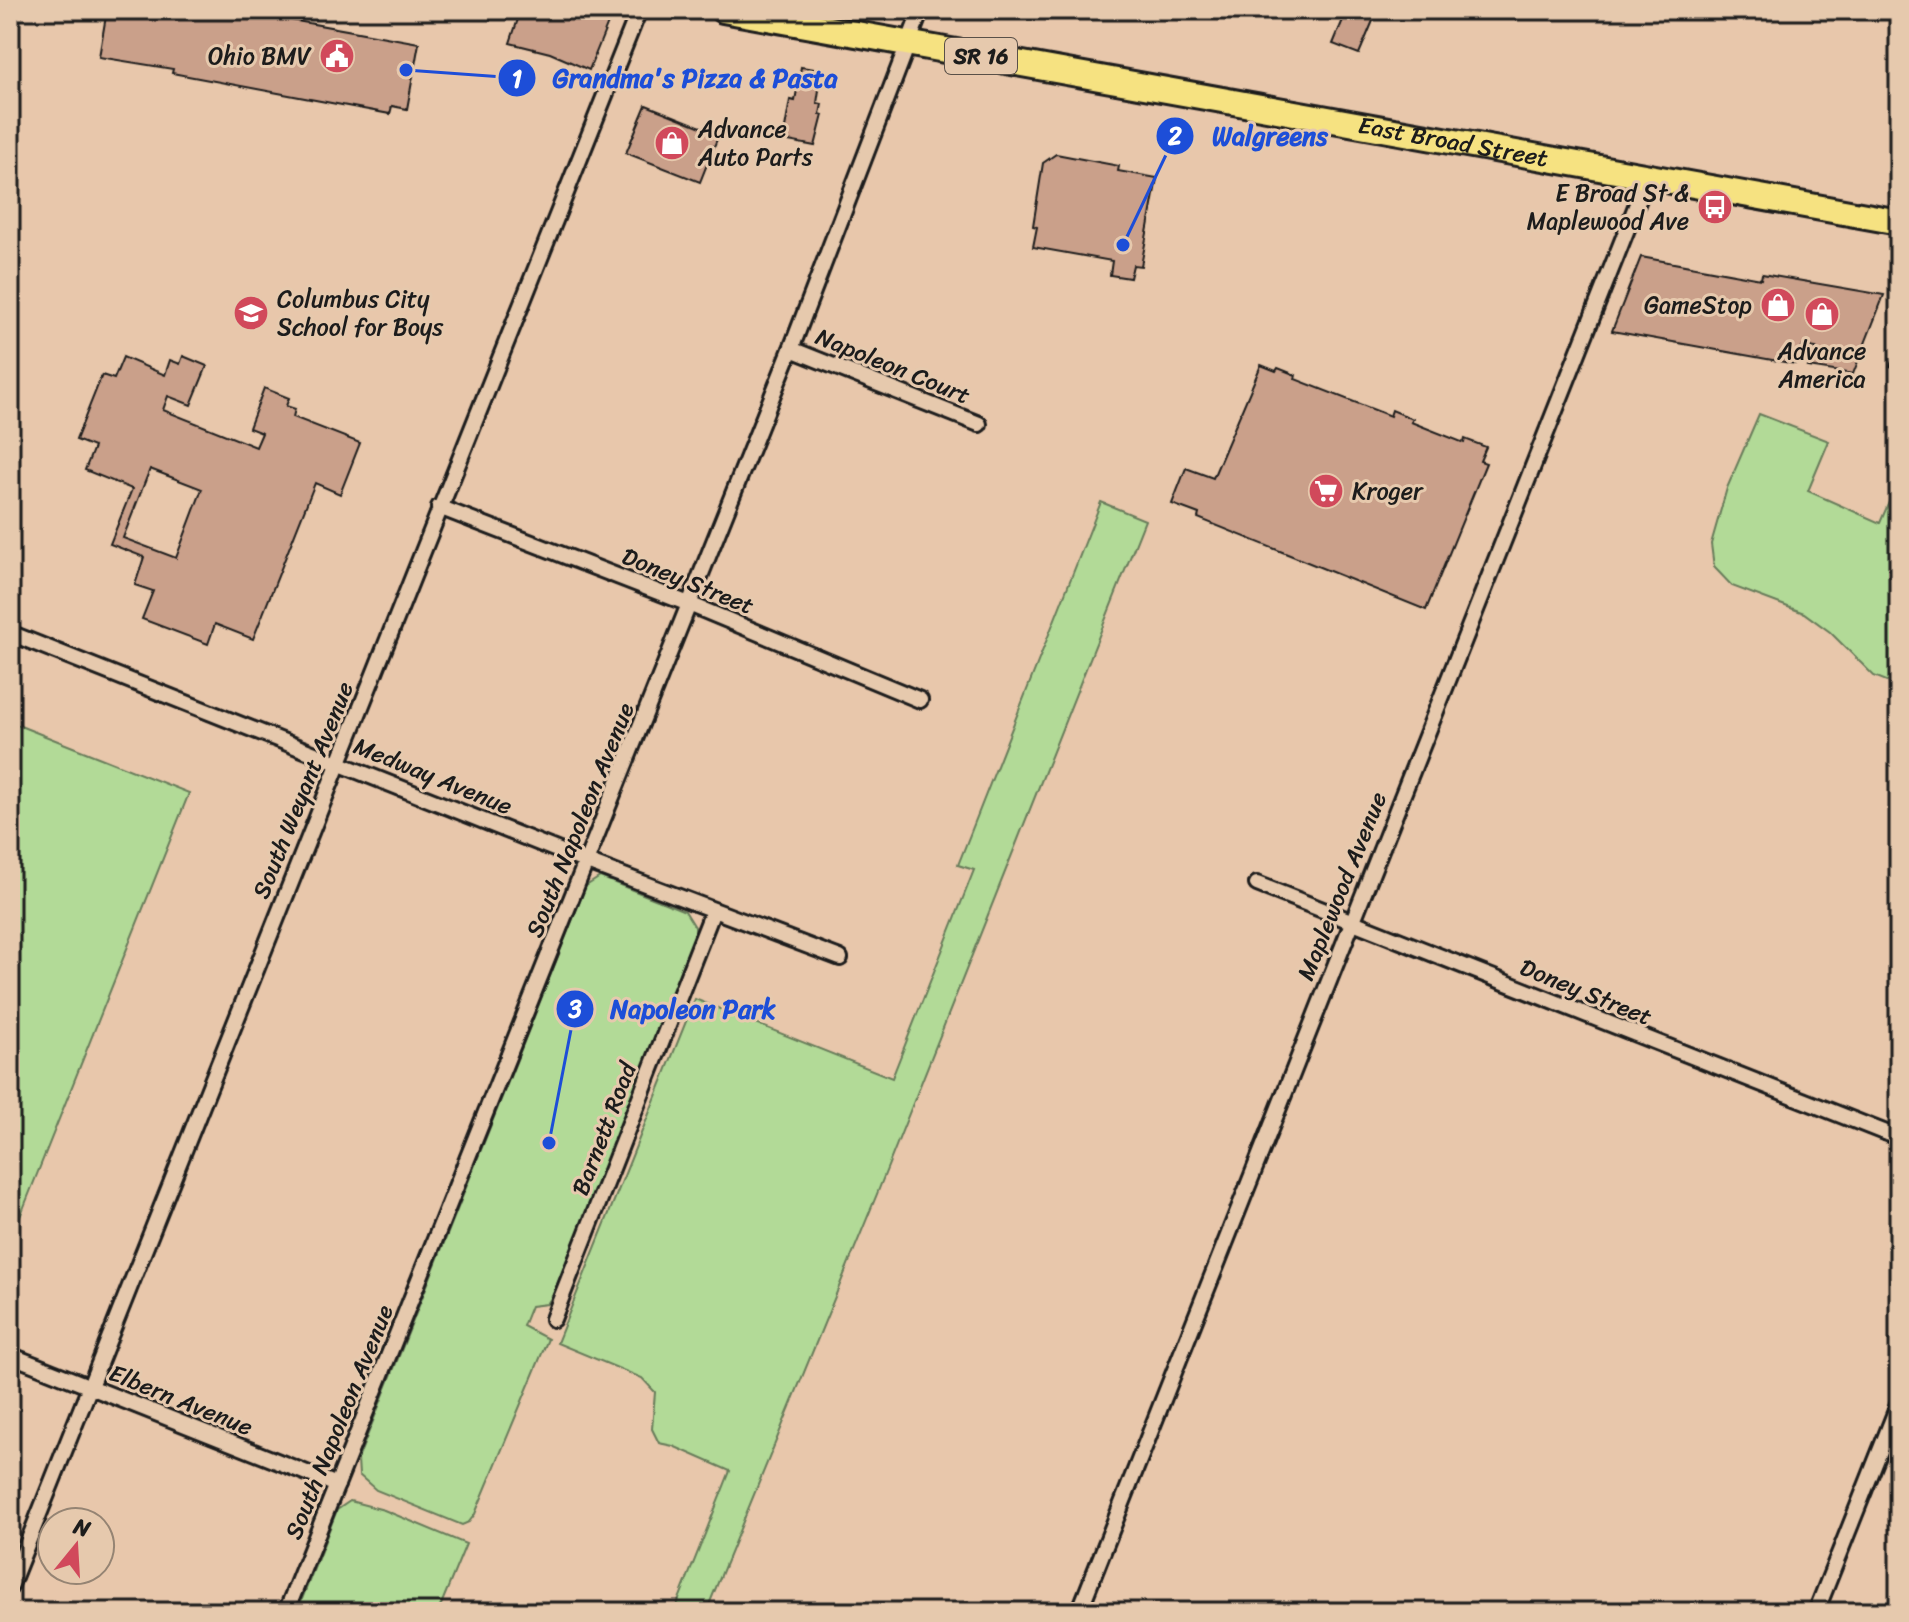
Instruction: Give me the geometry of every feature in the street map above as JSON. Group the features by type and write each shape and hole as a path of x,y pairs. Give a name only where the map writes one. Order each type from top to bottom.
{"main road":[{"name":"East Broad Street","path":"723,10 1899,222"}],"street":[{"path":"10,22 13,10"},
{"name":"South Weyant Avenue","path":"10,1587 639,10"},
{"name":"South Napoleon Avenue","path":"286,1612 791,349 921,10"},
{"name":"Maplewood Avenue","path":"1079,1612 1648,176"},
{"name":"Napoleon Court","path":"791,349 979,424"},
{"name":"Doney Street","path":"439,507 689,604 920,700"},
{"name":"Medway Avenue","path":"10,633 587,862 840,958"},
{"name":"Doney Street","path":"1257,884 1899,1138"},
{"name":"Barnett Road","path":"553,1319 713,911"},
{"name":"Elbern Avenue","path":"10,1355 337,1485"},
{"path":"1816,1612 1899,1403"}],"green space":[{"path":"1759,414 1829,441 1808,491 1880,523 1899,479 1899,686 1874,676 1830,632 1804,613 1732,586 1714,567 1711,544 1727,488"},
{"path":"1101,502 1145,520 877,1194 706,1612 674,1612 730,1471 659,1443 652,1429 655,1392 642,1378 557,1343 695,999 892,1078 974,870 958,865"},
{"path":"10,722 189,793 10,1242"},
{"path":"600,877 685,911 695,927 695,940 553,1295 547,1304 531,1306 523,1326 548,1339 475,1514 462,1525 376,1490 359,1475 358,1459 586,886"},
{"path":"350,1501 384,1510 466,1544 438,1612 297,1612 337,1510"}],"building":[{"path":"107,10 236,10 419,43 407,109 392,106 390,114 172,73 173,69 99,57"},
{"path":"521,10 567,10 608,23 589,70 550,53 510,43"},
{"path":"1347,10 1367,10 1366,13 1375,16 1359,54 1333,44"},
{"path":"801,67 822,70 817,103 822,104 820,114 823,115 815,146 783,140 790,100 795,101"},
{"name":"Advance Auto Parts","path":"646,105 719,134 700,182 626,153"},
{"path":"1056,154 1119,166 1118,171 1157,178 1141,266 1133,265 1130,278 1110,275 1112,261 1033,247 1037,227 1033,226 1043,163"},
{"path":"1641,257 1761,279 1762,274 1884,295 1853,374 1808,367 1816,348 1803,346 1795,364 1612,331"},
{"path":"1899,345 1899,370 1890,366"},
{"path":"183,356 207,366 191,405 168,396 163,410 256,447 262,433 249,428 264,388 289,398 286,406 295,409 293,417 360,443 340,494 315,483 253,639 215,624 208,644 142,619 153,591 135,585 144,557 110,544 132,489 85,470 94,447 76,440 102,375 114,379 123,357 165,375 170,360 180,364","holes":["150,469 202,489 176,558 123,538"]},
{"name":"Kroger","path":"1261,365 1296,375 1295,379 1390,416 1392,410 1413,419 1411,422 1464,443 1465,439 1486,447 1480,461 1486,463 1426,610 1198,518 1199,514 1172,504 1186,468 1213,478"}],"place":[{"name":"Ohio BMV","path":"337,56"},
{"name":"Grandma's Pizza & Pasta","path":"406,70"},
{"name":"Advance Auto Parts","path":"672,143"},
{"name":"E Broad St & Maplewood Ave","path":"1715,207"},
{"name":"Walgreens","path":"1123,245"},
{"name":"GameStop","path":"1778,305"},
{"name":"Columbus City School for Boys","path":"251,313"},
{"name":"Advance America","path":"1822,314"},
{"name":"Kroger","path":"1326,491"},
{"name":"Napoleon Park","path":"549,1143"}]}
